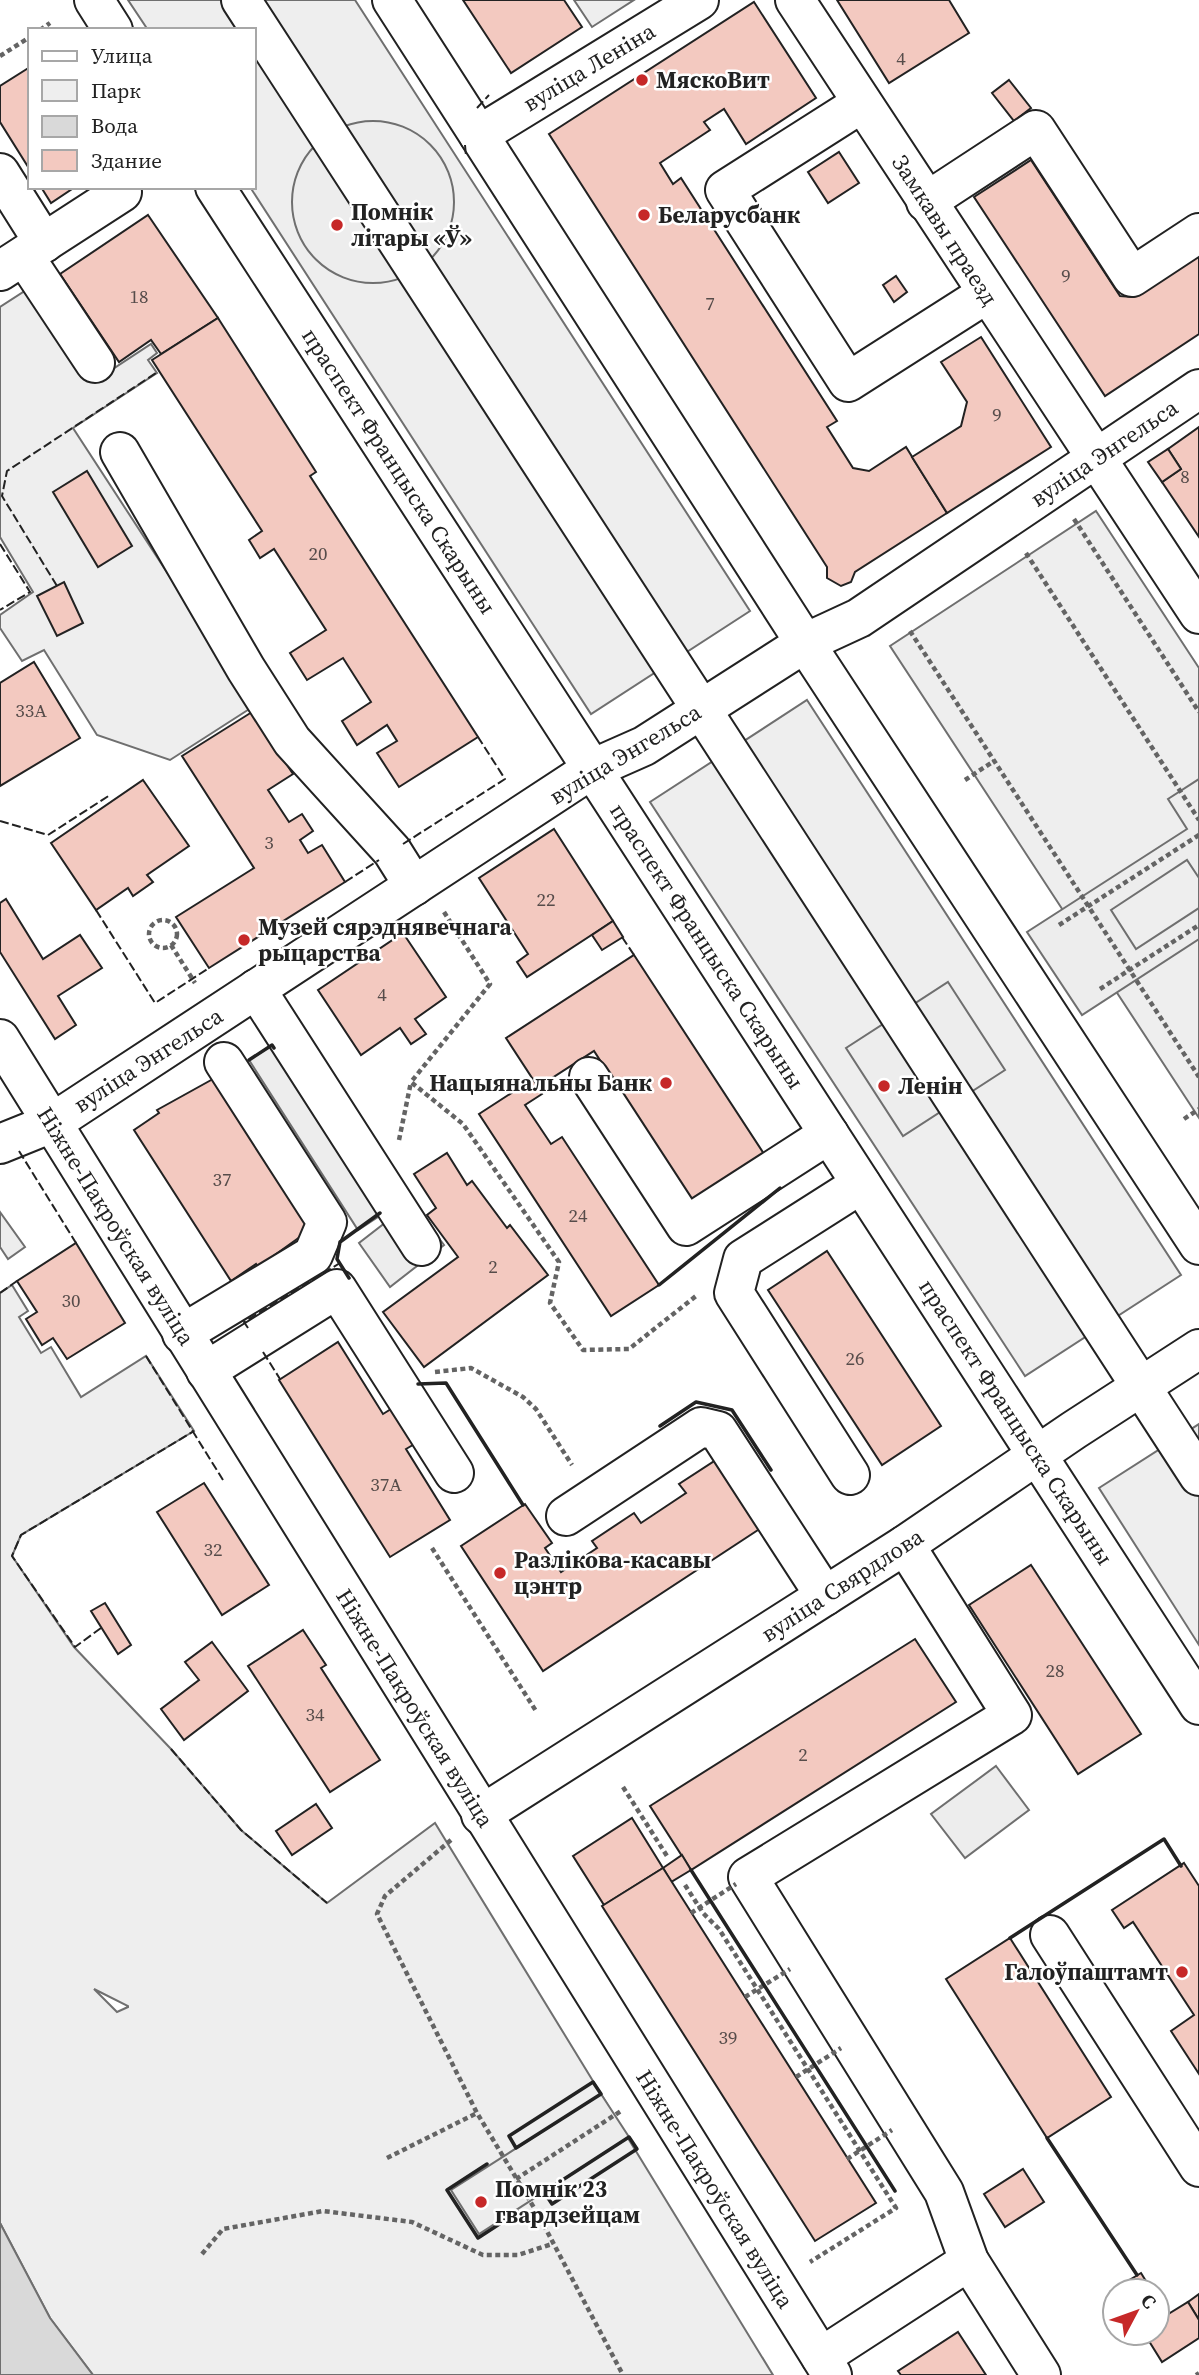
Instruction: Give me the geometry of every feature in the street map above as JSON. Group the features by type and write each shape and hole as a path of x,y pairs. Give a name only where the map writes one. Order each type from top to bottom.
{"street":[{"path":"94,0 112,28"},
{"path":"241,0 1199,1476"},
{"path":"392,0 806,643 1199,1245"},
{"name":"вуліца Леніна","path":"479,135 699,0"},
{"name":"Замкавы праезд","path":"794,0 1199,614"},
{"path":"862,103 725,190 848,382 986,294"},
{"path":"926,202 1036,130 1132,277 1199,233"},
{"path":"0,173 23,257 95,363"},
{"name":"праспект Францыска Скарыны","path":"216,189 1199,1705"},
{"path":"23,257 122,192"},
{"name":"вуліца Энгельса","path":"0,1144 52,1123 592,769 644,746 806,643 859,618 1199,389"},
{"path":"120,452 246,669 292,741 419,883"},
{"path":"256,989 421,1246"},
{"name":"Ніжне-Пакроўская вуліца","path":"0,1039 826,2366"},
{"path":"183,1334 313,1255 327,1222 224,1062"},
{"path":"589,1077 685,1226 829,1134"},
{"path":"850,1475 734,1293 743,1259 861,1184"},
{"path":"206,1371 337,1289 454,1473"},
{"name":"вуліца Свярдлова","path":"481,1815 905,1545 1199,1349"},
{"path":"579,1507 701,1427 718,1431 825,1596"},
{"path":"905,1545 1012,1715 748,1878 944,2192 969,2261 1041,2375"},
{"path":"1050,1935 1199,2168"},
{"path":"826,2366 969,2261"}],"path":[{"path":"43,28 50,23"},
{"path":"0,56 28,38"},
{"path":"1073,516 1199,712"},
{"path":"1024,550 1199,820"},
{"path":"908,628 1199,1077"},
{"path":"965,780 994,761"},
{"path":"1059,925 1199,835"},
{"path":"419,883 491,984 411,1082 463,1124 559,1262 550,1303 583,1350 629,1349 743,1259"},
{"path":"165,920 174,926 176,936 171,946 160,947 151,942 149,931 155,922 165,920"},
{"path":"1101,989 1199,925"},
{"path":"171,946 199,990"},
{"path":"1184,1119 1199,1110"},
{"path":"422,1373 471,1368 523,1397 536,1409 579,1507"},
{"path":"432,1548 536,1711"},
{"path":"623,1787 667,1856"},
{"path":"481,1815 385,1896 377,1914 477,2113 539,2216 623,2375"},
{"path":"691,1913 736,1884"},
{"path":"685,1885 703,1913 719,1929 896,2208 810,2262"},
{"path":"745,1997 790,1969"},
{"path":"796,2077 841,2048"},
{"path":"387,2158 477,2113"},
{"path":"516,2179 615,2115"},
{"path":"848,2159 892,2130"},
{"path":"202,2254 223,2229 323,2211 412,2222 483,2255 518,2255 552,2244"}],"green space":[{"path":"128,0 355,0 750,611 591,714 251,189 256,189 256,28 147,28"},
{"path":"574,0 634,0 592,27"},
{"path":"31,287 93,382 151,344 157,353 148,360 157,373 73,428 254,706 170,760 97,735 44,650 22,661 0,628 0,615 33,592 0,537 0,307"},
{"path":"1096,511 1199,668 1199,1118 890,646"},
{"path":"807,700 1181,1275 1025,1376 650,802"},
{"path":"12,1285 28,1311 19,1317 41,1353 51,1347 81,1397 146,1356 194,1431 21,1535 12,1556 74,1647 171,1749 241,1830 327,1903 435,1823 773,2375 93,2375 50,2318 0,2223 0,1293","holes":["94,1989 128,2006 117,2012"]},
{"path":"1199,1424 1199,1645 1099,1488"}],"shaded area":[{"path":"373,121 404,127 418,134 430,145 441,157 448,171 454,202 448,233 441,247 430,259 418,270 404,277 373,283 342,277 328,270 316,259 305,247 298,233 292,202 298,171 305,157 316,145 328,134 342,127"},
{"path":"1199,779 1199,878 1187,860 1111,910 1136,949 1199,908 1199,939 1082,1015 1027,932 1187,829 1168,799"},
{"path":"948,982 1005,1070 903,1136 846,1048"},
{"path":"272,1045 381,1215 358,1230 249,1060"},
{"path":"412,1202 444,1245 390,1287 359,1243"},
{"path":"0,1212 25,1247 8,1259 0,1247"},
{"path":"996,1766 1029,1810 965,1858 931,1814"},
{"path":"601,2094 629,2137 479,2234 451,2190"}],"water":[{"path":"0,2223 50,2318 93,2375 0,2375"}],"building":[{"path":"463,0 564,0 582,27 511,73"},
{"path":"837,0 949,0 969,33 889,83"},
{"path":"754,2 816,98 746,144 724,109 704,122 710,130 660,163 673,184 681,178 837,421 827,427 853,468 869,471 906,447 947,513 855,572 851,582 841,586 827,578 827,567 549,134"},
{"path":"28,68 28,167 0,122 0,86"},
{"path":"1009,80 1031,108 1014,121 992,93"},
{"path":"839,152 859,183 828,203 808,172"},
{"path":"1031,160 1120,296 1133,297 1199,254 1199,334 1105,396 974,197"},
{"path":"42,189 72,189 51,203"},
{"path":"148,215 218,318 161,354 151,340 119,362 60,274"},
{"path":"896,276 907,292 894,302 883,285"},
{"path":"218,318 316,472 310,476 478,737 399,787 377,753 397,741 387,725 357,745 342,721 371,702 343,658 307,680 290,653 326,630 274,549 260,558 249,540 262,531 152,360"},
{"path":"981,337 1051,447 947,513 912,457 961,426 967,402 941,362"},
{"path":"1199,427 1199,537 1162,482 1181,469 1168,449"},
{"path":"1168,449 1181,469 1162,482 1148,462"},
{"path":"87,471 132,546 98,567 53,492"},
{"path":"64,582 83,623 57,636 37,596"},
{"path":"34,662 80,738 0,786 0,683"},
{"path":"252,712 293,774 268,790 289,822 302,814 313,831 300,840 308,853 322,845 345,882 209,968 176,917 254,868 182,756"},
{"path":"143,780 189,846 147,875 153,882 133,896 128,888 96,910 51,843"},
{"path":"554,829 613,921 527,977 517,962 528,954 479,878"},
{"path":"6,899 43,959 80,935 102,968 58,996 76,1025 55,1039 0,952 0,903"},
{"path":"613,921 623,937 602,950 592,935"},
{"path":"403,933 446,997 415,1019 426,1034 411,1044 400,1028 361,1055 318,990"},
{"name":"Нацыянальны Банк","path":"634,955 768,1160 695,1208 594,1051 538,1087 506,1038"},
{"path":"213,1079 311,1229 258,1267 256,1264 231,1281 134,1130 159,1113 157,1110"},
{"path":"533,1079 542,1094 525,1105 551,1144 562,1137 659,1285 611,1316 479,1114"},
{"path":"447,1153 467,1185 472,1181 507,1228 510,1225 548,1275 424,1367 383,1312 458,1257 427,1215 436,1208 414,1174"},
{"path":"76,1243 125,1323 67,1359 53,1338 42,1345 26,1319 37,1312 17,1281"},
{"path":"827,1251 941,1426 882,1465 768,1290"},
{"path":"338,1342 383,1414 396,1406 418,1442 406,1449 450,1520 390,1557 279,1380"},
{"path":"716,1460 761,1528 543,1671 461,1546 525,1504 552,1543 545,1548 561,1572 597,1548 592,1541 634,1513 641,1523 686,1493 679,1484"},
{"path":"204,1483 269,1585 222,1615 157,1512"},
{"path":"1031,1565 1141,1734 1078,1774 969,1605"},
{"path":"105,1603 131,1645 118,1654 91,1611"},
{"path":"303,1630 326,1665 321,1668 380,1760 330,1792 248,1666"},
{"path":"915,1639 956,1702 691,1870 650,1806"},
{"path":"212,1642 248,1691 184,1740 161,1709 199,1680 185,1662"},
{"path":"316,1804 332,1828 292,1855 276,1831"},
{"path":"632,1818 663,1868 604,1905 573,1856"},
{"path":"682,1855 691,1870 671,1882 663,1868"},
{"name":"Галоўпаштамт","path":"1184,1863 1199,1886 1199,2074 1171,2031 1194,2015 1133,1922 1124,1928 1112,1910"},
{"path":"663,1868 876,2203 815,2241 602,1906"},
{"path":"1010,1938 1111,2097 1047,2138 946,1979"},
{"path":"1023,2169 1044,2202 1005,2227 984,2194"},
{"path":"1199,2294 1199,2320 1188,2302"},
{"path":"1188,2302 1199,2320 1199,2338 1162,2362 1153,2347 1171,2347 1171,2312"},
{"path":"958,2332 986,2375 901,2375 898,2371"}],"fence":[{"path":"477,108 489,95"},
{"path":"465,145 466,156"},
{"path":"57,586 2,496 7,471 159,371"},
{"path":"0,544 30,592 0,610"},
{"path":"403,844 505,779 478,737"},
{"path":"0,821 48,835 110,795"},
{"path":"345,882 379,860"},
{"path":"96,910 155,1003 209,968"},
{"path":"622,937 634,955"},
{"path":"19,1151 76,1243"},
{"path":"248,1328 244,1322 340,1263"},
{"path":"0,1293 17,1281"},
{"path":"263,1352 280,1379"},
{"path":"146,1356 223,1480"},
{"path":"101,1628 75,1647 12,1556 21,1535 194,1431"},
{"path":"171,1749 241,1830 327,1903"}],"wall":[{"path":"249,1060 272,1045 274,1048"},
{"path":"659,1285 780,1188"},
{"path":"349,1278 337,1259 340,1242 380,1213"},
{"path":"418,1384 446,1383 523,1505"},
{"path":"660,1426 696,1402 732,1410 771,1470"},
{"path":"1010,1938 1164,1839 1181,1866"},
{"path":"691,1870 895,2191"},
{"path":"593,2082 601,2094 516,2148 509,2136 593,2082"},
{"path":"629,2137 637,2149 552,2204 544,2192 629,2137"},
{"path":"1047,2138 1137,2275"},
{"path":"487,2164 447,2190 478,2238 518,2212"}],"place":[{"name":"МяскоВит","path":"642,80"},
{"name":"Беларусбанк","path":"644,215"},
{"name":"Помнік літары «Ў»","path":"337,225"},
{"name":"Музей сярэднявечнага рыцарства","path":"244,940"},
{"name":"Нацыянальны Банк","path":"666,1083"},
{"name":"Ленін","path":"884,1086"},
{"name":"Разлікова-касавы цэнтр","path":"500,1573"},
{"name":"Галоўпаштамт","path":"1182,1972"},
{"name":"Помнік 23 гвардзейцам","path":"481,2202"}]}
